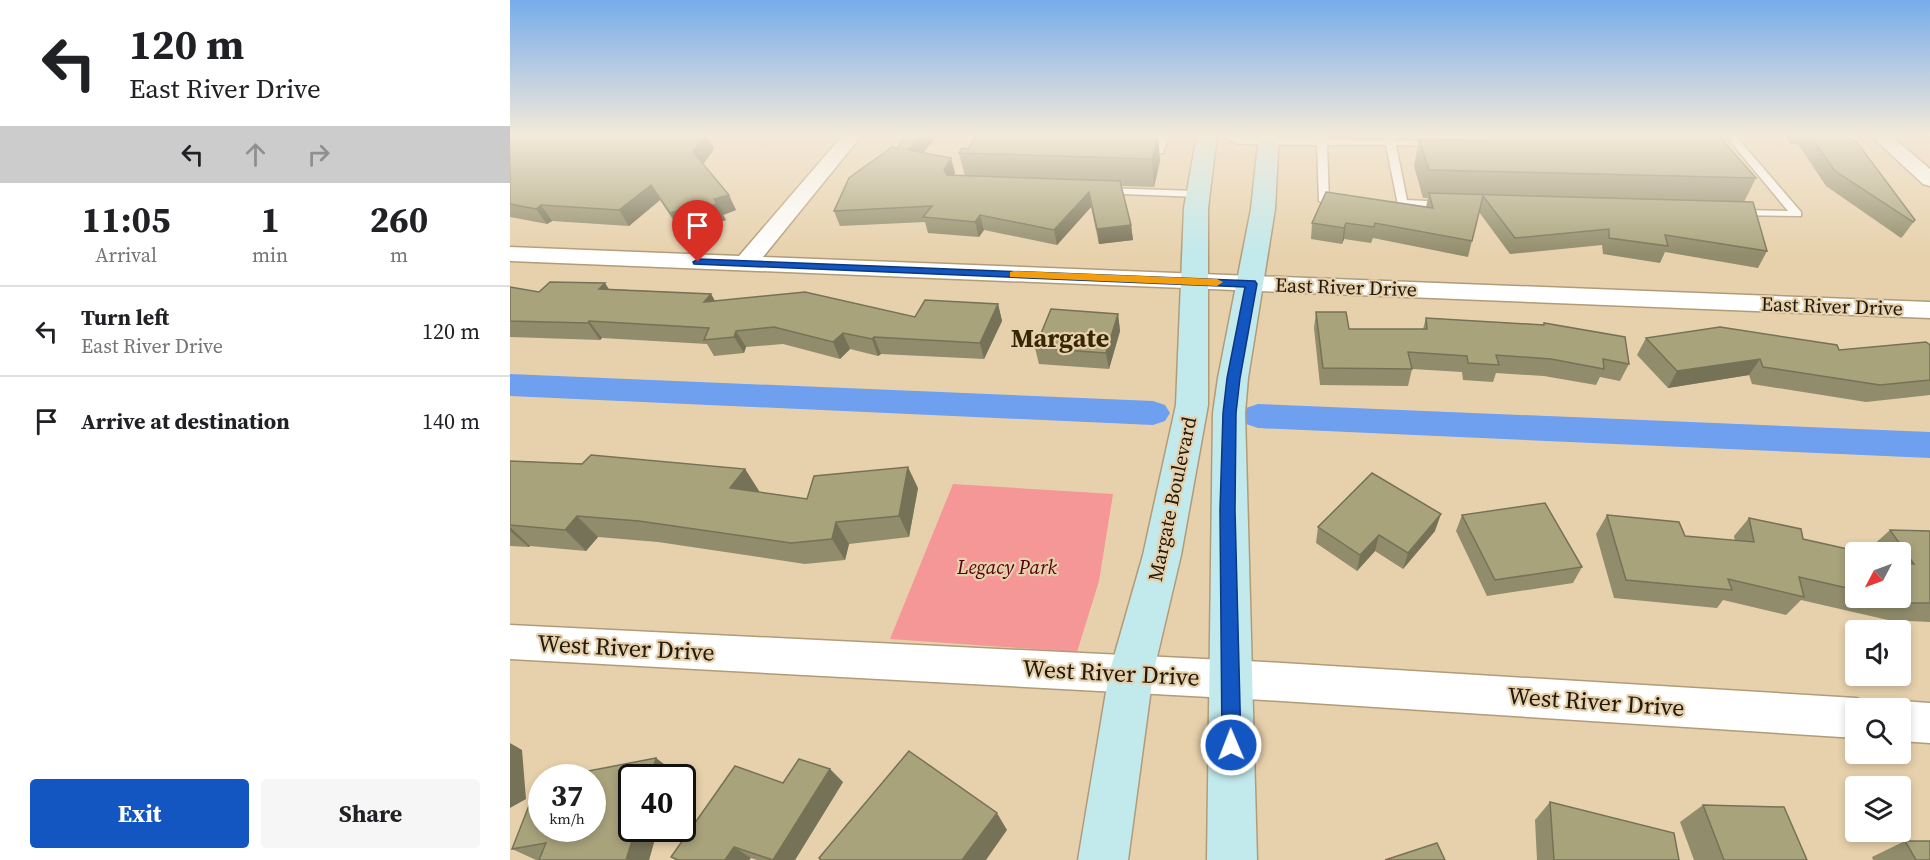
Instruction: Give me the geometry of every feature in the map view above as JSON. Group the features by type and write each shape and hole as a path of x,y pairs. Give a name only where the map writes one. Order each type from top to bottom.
{"street":[{"path":"745,264 819,175"},
{"name":"Margate Boulevard","path":"1103,860 1131,674 1162,555 1192,405 1197,194 1200,175"},
{"name":"Margate Boulevard","path":"1232,860 1229,413 1233,378 1263,209 1266,175"},
{"name":"East River Drive","path":"510,254 1930,310"},
{"name":"West River Drive","path":"510,642 1230,679 1845,717"},
{"path":"1911,722 1930,723"}],"lane":[{"path":"1323,175 1324,201"},
{"path":"1396,175 1402,203 1462,205"},
{"path":"1726,212 1797,214 1764,175"},
{"path":"1095,191 1197,194"}],"green space":[{"name":"Legacy Park","path":"953,484 1113,494 1099,581 1077,652 890,639"}],"building":[{"path":"510,175 712,175 729,195 714,199 717,204 690,213 687,208 670,213 651,185 619,210 541,205 536,209 510,204"},
{"path":"853,175 951,175 1120,181 1131,225 1097,229 1089,192 1054,230 980,215 975,222 923,217 932,206 834,211 849,178"},
{"path":"1639,175 1753,175 1756,178"},
{"path":"1841,175 1881,175 1915,220 1913,222"},
{"path":"1326,192 1433,208 1429,193 1753,202 1767,251 1665,235 1668,246 1609,238 1609,229 1515,238 1483,196 1472,241 1375,223 1374,227 1346,223 1344,228 1312,223"},
{"path":"550,282 605,283 599,289 711,294 704,302 805,292 915,317 925,300 998,304 980,343 874,337 872,339 843,333 833,342 774,327 736,331 734,337 704,340 709,328 589,321 588,323 510,321 510,287 539,292"},
{"path":"1051,309 1118,314 1106,353 1035,348"},
{"path":"1316,312 1346,312 1349,329 1427,329 1426,318 1544,325 1544,323 1625,337 1629,364 1603,359 1604,369 1551,359 1496,355 1499,365 1468,363 1467,356 1408,352 1412,369 1323,368"},
{"path":"1720,327 1837,345 1839,350 1926,342 1930,345 1930,380 1880,385 1763,367 1760,359 1677,371 1646,338"},
{"path":"591,455 745,469 730,488 807,499 814,476 908,467 899,516 836,522 832,539 791,543 639,521 577,516 565,530 510,525 510,461 582,464"},
{"path":"1372,473 1441,514 1408,553 1379,535 1360,555 1318,527"},
{"path":"1545,503 1582,567 1495,580 1462,515"},
{"path":"1607,515 1679,522 1685,536 1754,542 1749,518 1801,529 1803,539 1845,548 1845,587 1799,577 1804,597 1728,579 1732,590 1626,580"},
{"path":"1890,530 1930,531 1930,603 1911,603 1911,563 1914,564 1911,560 1911,542 1898,542"},
{"path":"909,751 997,813 962,860 821,860 819,858"},
{"path":"656,758 654,764 625,764"},
{"path":"799,759 830,769 773,860 734,847 725,860 678,860 671,857 682,842 696,842 696,821 735,766 783,783"},
{"path":"618,765 618,842 632,842 626,860 539,860 546,843 512,849 528,808 528,842 606,842 606,768"},
{"path":"1550,802 1674,833 1679,860 1554,860"},
{"path":"1703,805 1784,807 1807,860 1724,860"},
{"path":"1930,841 1930,860 1916,860 1906,842"},
{"path":"1437,843 1445,860 1385,860"}],"waterway":[{"path":"510,385 1153,413"},
{"path":"1258,416 1930,445"}],"slow traffic":[{"path":"1014,274 1217,282"}],"district":[{"name":"Margate","path":"1060,338"}],"route":[{"path":"698,262 1251,284 1233,378 1229,413 1231,745"}]}
